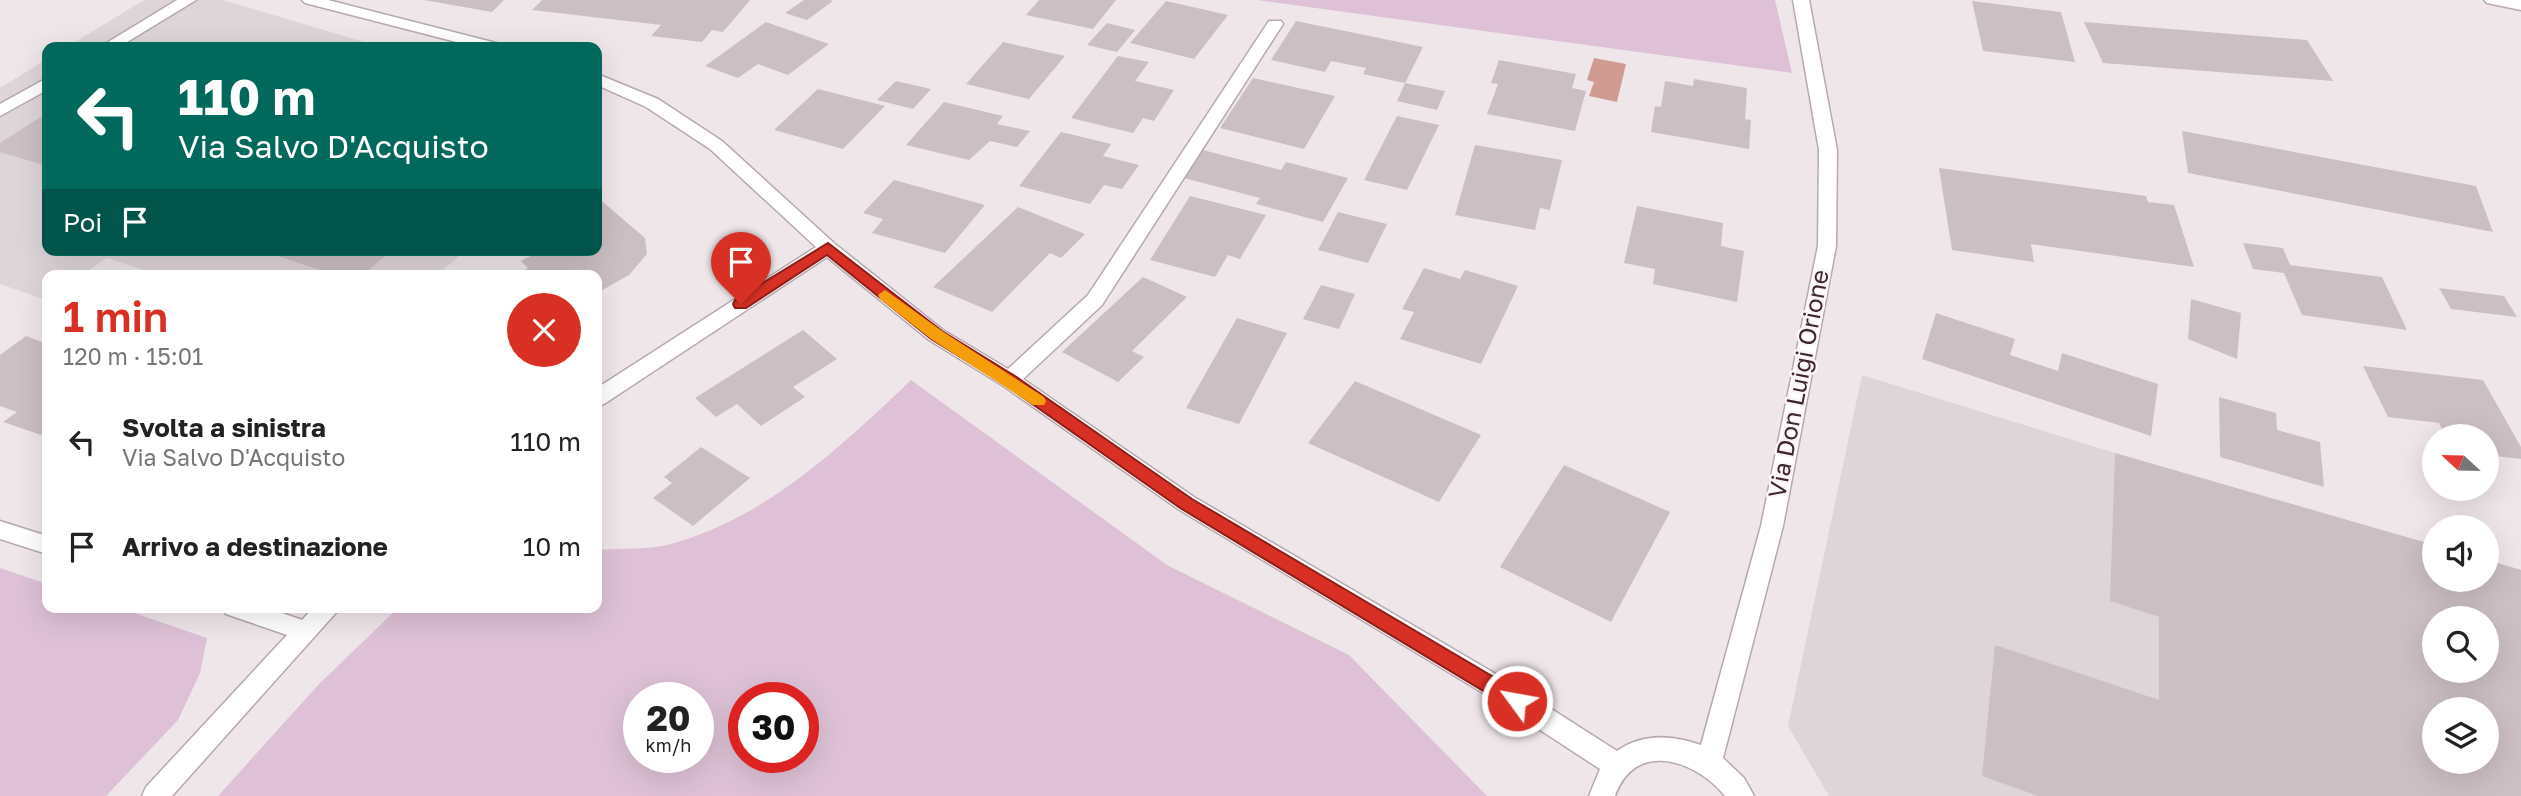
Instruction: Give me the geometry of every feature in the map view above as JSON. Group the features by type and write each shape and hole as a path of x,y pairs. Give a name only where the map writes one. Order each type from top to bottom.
{"street":[{"path":"117,42 188,0"},
{"path":"310,0 474,42"},
{"name":"Via Don Luigi Orione","path":"1709,763 1772,526 1827,246 1828,150 1801,0"},
{"path":"2492,0 2521,5"},
{"path":"1009,380 1095,300 1275,24"},
{"path":"602,81 652,103 716,145 828,248 936,335 1009,380 1186,503 1497,688 1616,765"},
{"path":"0,111 42,86"},
{"path":"602,395 828,248"},
{"path":"0,530 42,543"},
{"path":"252,613 305,631"},
{"path":"155,796 322,613"},
{"path":"1602,796 1604,783 1616,765 1631,755 1649,749 1669,748 1689,753 1709,763 1726,776 1741,796"}],"shaded area":[{"path":"144,0 223,0 364,42 75,42"},
{"path":"1257,0 1775,0 1792,73"},
{"path":"1594,58 1626,64 1617,102 1589,96 1594,82 1587,80"},
{"path":"42,62 42,256 459,256 443,270 144,270 107,258 89,270 42,270 42,299 0,284 0,88"},
{"path":"1862,375 2115,453 2422,542 2422,592 2499,592 2499,564 2521,570 2521,796 1829,796 1788,726"},
{"path":"911,380 1167,565 1349,655 1487,796 218,796 319,684 393,613 602,613 602,550 662,546 706,532 739,517 770,498 830,454"},
{"path":"0,568 42,582 42,613 134,613 207,638 200,673 178,720 106,796 0,796"}],"building":[{"path":"424,0 504,0 492,12"},
{"path":"542,0 750,0 723,32 712,30 702,42 651,36 661,25 532,10"},
{"path":"804,0 833,1 807,20 785,13"},
{"path":"1039,0 1116,0 1093,29 1026,15"},
{"path":"1166,1 1228,15 1194,59 1130,43"},
{"path":"1972,1 2061,12 2075,62 1983,51"},
{"path":"1296,21 1423,47 1405,83 1363,74 1366,68 1331,61 1325,72 1271,60"},
{"path":"766,22 829,44 788,75 758,64 738,78 705,66"},
{"path":"2084,22 2307,40 2333,81 2103,63"},
{"path":"1107,23 1135,30 1117,52 1087,45"},
{"path":"1003,42 1065,56 1029,99 966,84"},
{"path":"1118,56 1149,62 1135,81 1174,90 1154,121 1143,118 1133,133 1071,118"},
{"path":"1499,60 1576,74 1572,88 1586,91 1575,131 1487,114 1498,84 1491,83"},
{"path":"1253,78 1335,96 1304,149 1220,128"},
{"path":"1694,79 1747,88 1745,119 1751,120 1749,149 1651,132 1655,106 1661,107 1665,81 1693,86"},
{"path":"896,81 931,89 913,109 877,100"},
{"path":"1405,83 1445,91 1437,110 1397,101"},
{"path":"818,89 885,106 843,149 774,130"},
{"path":"944,102 1003,116 997,124 1030,131 1017,147 990,141 969,160 906,145"},
{"path":"42,116 42,165 0,152 0,143"},
{"path":"1397,116 1439,125 1407,190 1364,180"},
{"path":"2182,131 2476,186 2493,232 2188,173"},
{"path":"1061,132 1111,144 1103,156 1139,165 1122,189 1104,185 1090,204 1019,186"},
{"path":"1475,145 1562,160 1550,210 1540,208 1535,230 1455,215"},
{"path":"1203,150 1281,170 1286,162 1348,178 1323,222 1256,204 1260,198 1184,178"},
{"path":"1939,168 2146,196 2148,202 2174,205 2194,267 2031,244 2034,262 1952,250"},
{"path":"894,180 985,205 945,253 872,233 883,219 863,213"},
{"path":"1190,196 1266,215 1240,259 1228,255 1215,277 1150,260"},
{"path":"602,201 645,238 647,254 629,275 602,290 602,270 524,270 528,268 521,261 530,256 602,256"},
{"path":"1637,206 1723,223 1721,246 1744,251 1737,302 1653,284 1655,269 1624,263"},
{"path":"1018,207 1085,234 1061,258 1050,253 992,312 933,287"},
{"path":"1338,212 1387,224 1368,263 1318,250"},
{"path":"2243,243 2283,248 2290,265 2382,277 2407,330 2302,315 2284,273 2253,269"},
{"path":"278,256 385,256 369,270 320,270"},
{"path":"1424,268 1460,279 1465,270 1518,286 1481,364 1400,339 1414,312 1402,309"},
{"path":"1143,277 1187,297 1132,351 1144,357 1118,382 1062,352"},
{"path":"1321,285 1355,294 1339,329 1303,319"},
{"path":"2439,288 2504,296 2517,317 2451,309"},
{"path":"2191,299 2241,313 2237,359 2188,339"},
{"path":"1936,313 2015,339 2010,355 2058,371 2062,353 2158,384 2151,436 1922,359"},
{"path":"1237,318 1287,333 1239,424 1186,408"},
{"path":"803,330 837,359 793,387 805,397 761,426 737,404 716,417 695,398"},
{"path":"26,336 42,342 42,435 3,422 17,412 0,406 0,355"},
{"path":"2363,366 2483,380 2521,447 2521,459 2499,456 2499,424 2440,424 2388,417"},
{"path":"1355,381 1481,435 1439,502 1308,443"},
{"path":"2219,397 2276,413 2277,430 2320,442 2324,487 2220,457"},
{"path":"701,447 750,478 693,526 653,498 672,483 664,477"},
{"path":"2115,453 2422,542 2422,592 2499,592 2499,564 2521,570 2521,796 2038,796 1982,776 1995,645 2159,700 2159,617 2110,601"},
{"path":"1564,465 1670,512 1611,622 1500,567"}],"slow traffic":[{"path":"885,295 936,335 1038,401"}],"route":[{"path":"741,304 828,248 936,335 1009,380 1186,503 1517,701"}]}
